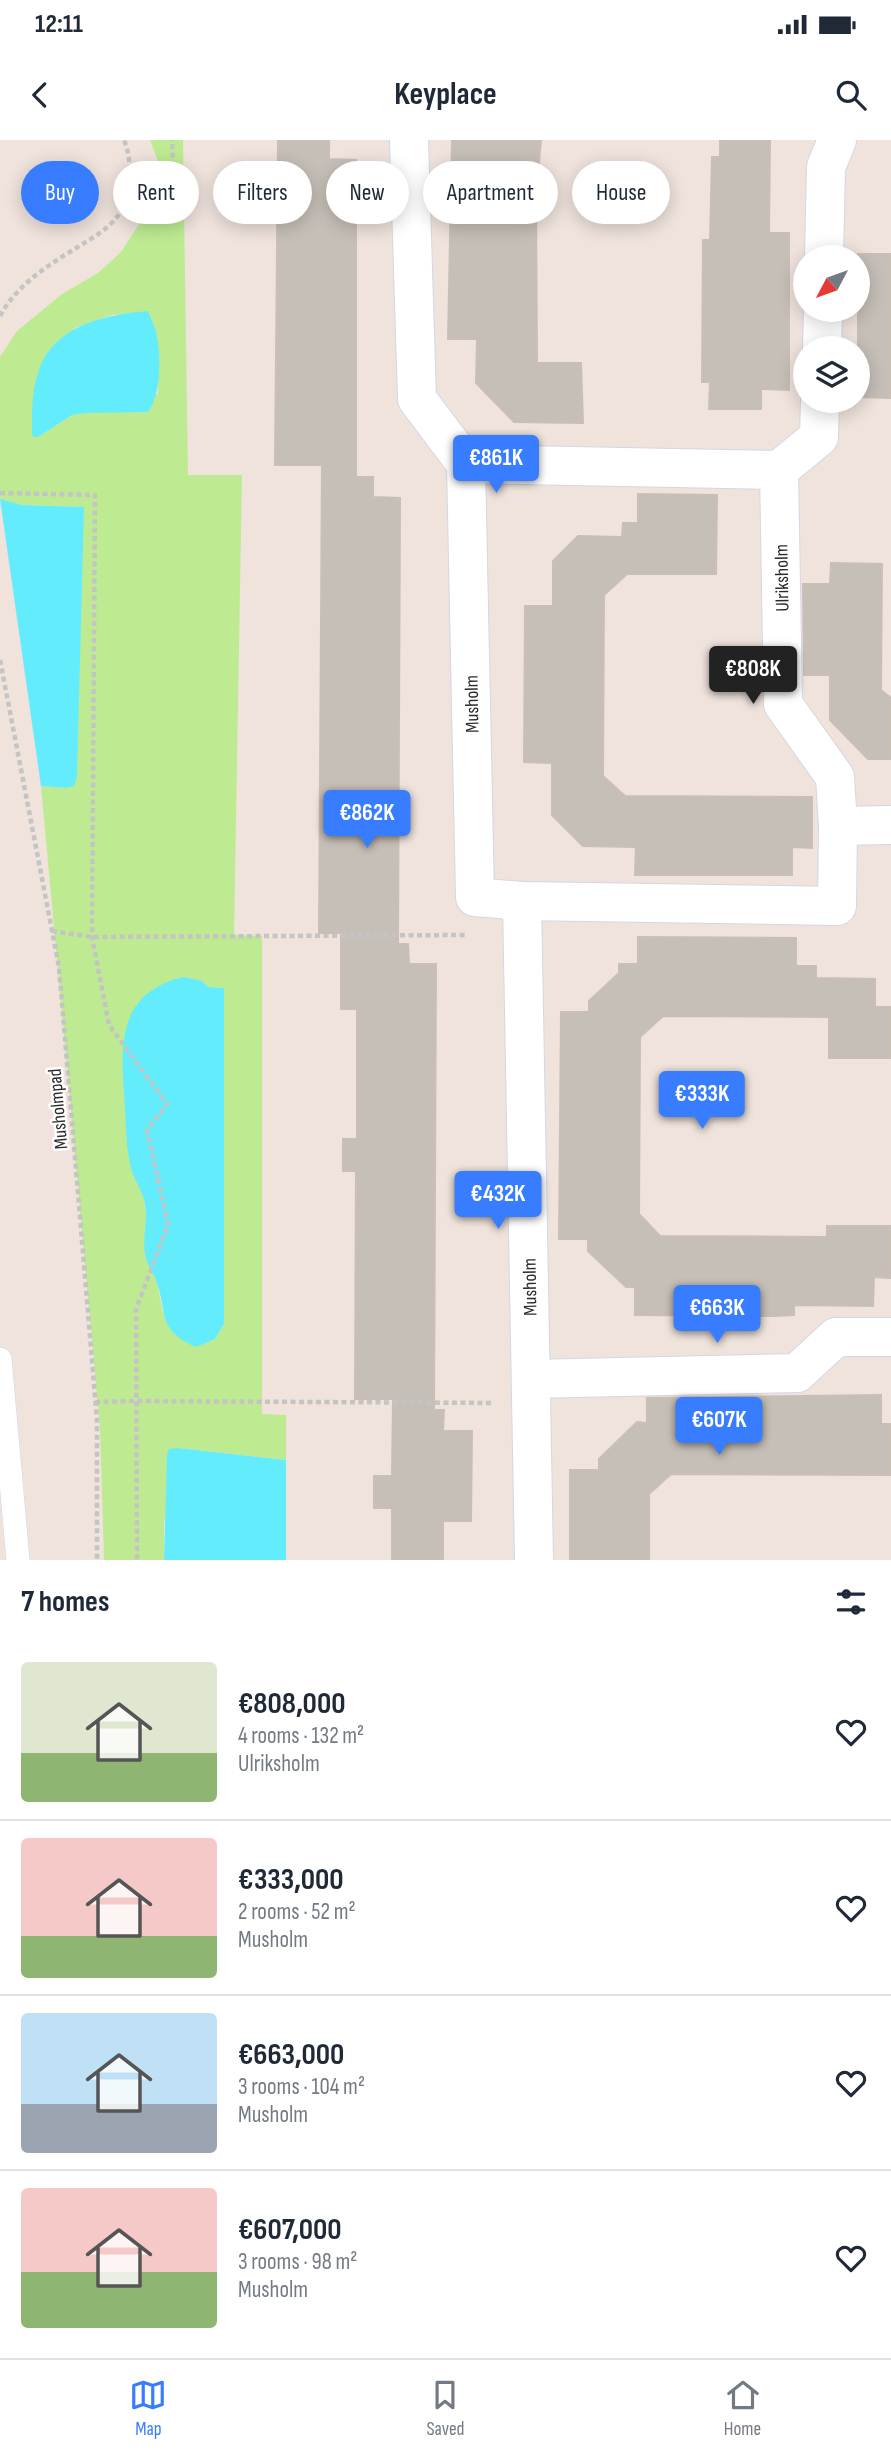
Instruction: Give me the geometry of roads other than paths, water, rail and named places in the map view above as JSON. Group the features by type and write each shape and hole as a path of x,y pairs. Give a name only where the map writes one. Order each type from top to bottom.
{"street":[{"path":"409,140 417,400 466,464 779,470 820,438 820,413"},
{"path":"824,245 826,167 837,140"},
{"name":"Musholm","path":"466,464 475,897 522,918 837,906 838,826"},
{"name":"Ulriksholm","path":"779,470 783,704 835,777 838,826"},
{"path":"838,826 891,825"},
{"name":"Musholm","path":"522,918 534,1560"},
{"path":"531,1391 797,1373 836,1337 891,1337"}],"lane":[{"path":"0,1359 18,1560"}],"water":[{"path":"148,311 156,334 159,365 158,386 148,412 72,415 38,437 32,436 32,403 36,378 47,354 57,342 69,332 99,319"},
{"path":"0,499 22,505 84,507 77,776 74,786 67,788 41,786"},
{"path":"183,977 202,981 208,987 224,988 224,1324 215,1339 196,1347 175,1335 166,1321 157,1283 146,1258 145,1207 129,1156 123,1065 123,1045 133,1010 144,996 161,985"},
{"path":"169,1449 286,1460 286,1560 164,1560 167,1455"}]}
